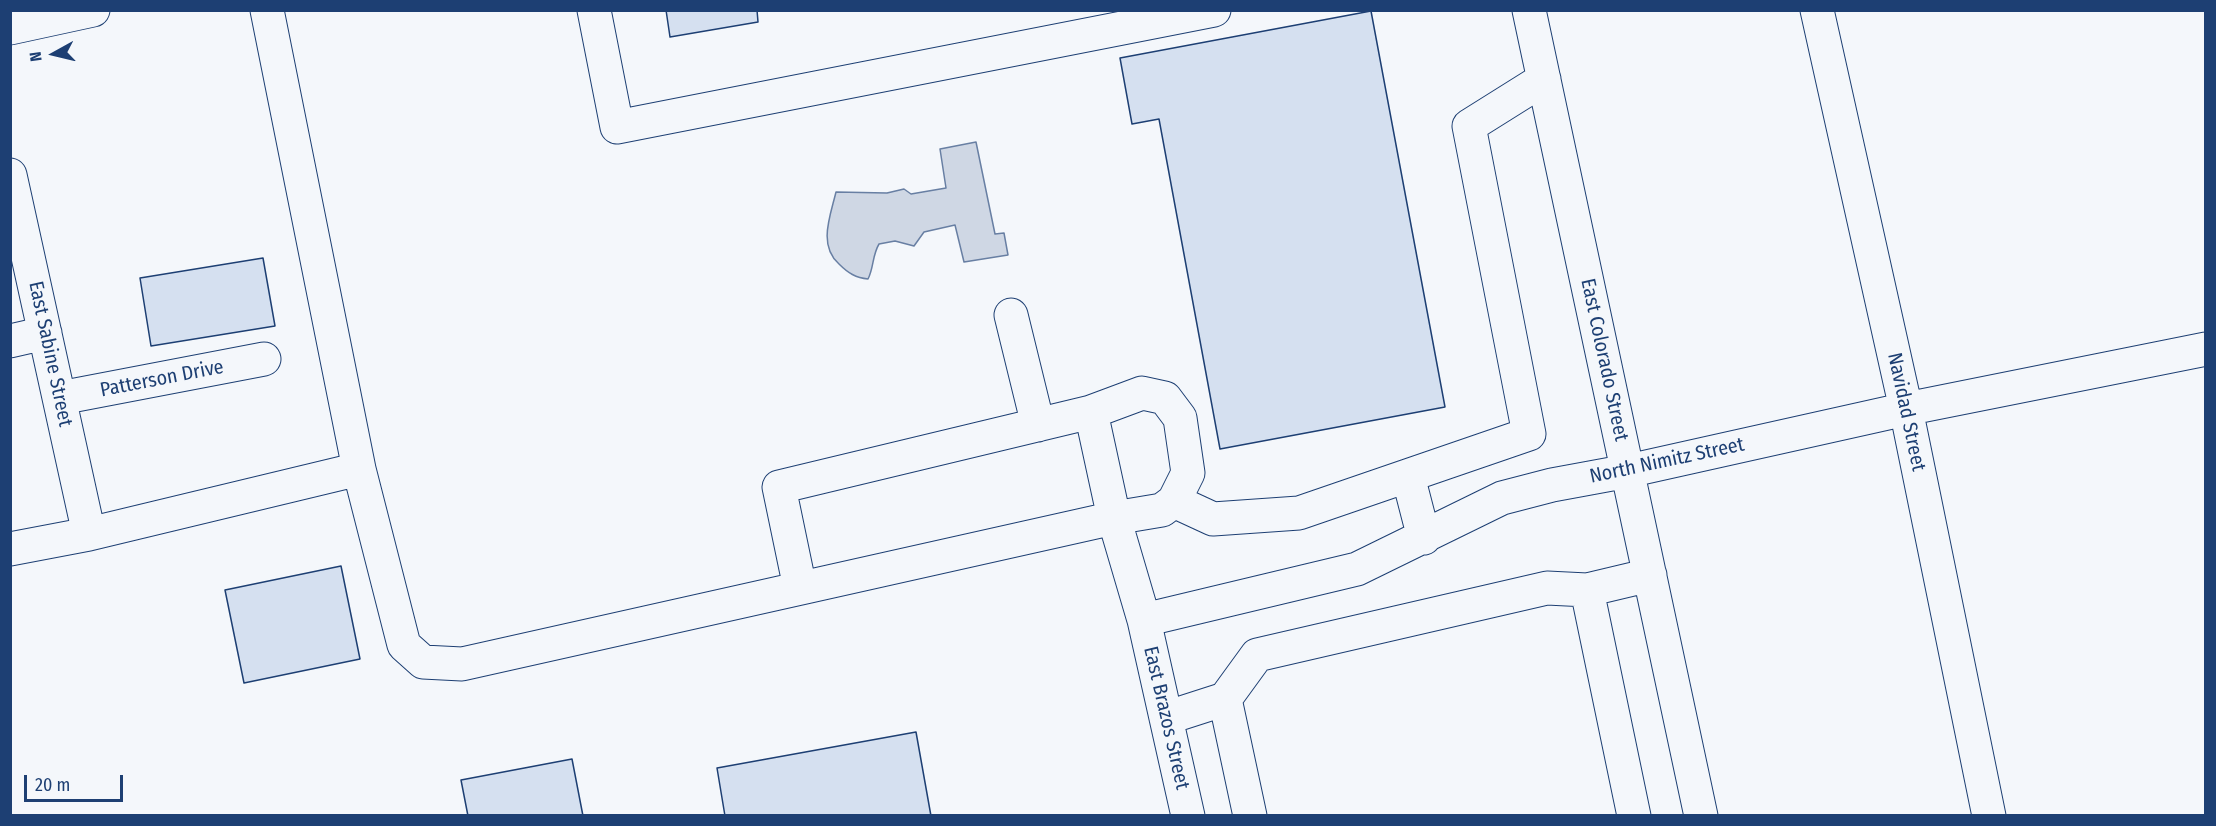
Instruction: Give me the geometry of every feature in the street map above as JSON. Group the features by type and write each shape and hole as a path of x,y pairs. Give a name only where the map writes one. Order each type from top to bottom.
{"street":[{"path":"10,28 93,10"},
{"path":"267,10 359,469 404,645 423,662 462,664 1114,518 1162,510 1174,501 1188,473 1180,418 1165,398 1142,393 1090,412 779,487 800,588"},
{"path":"594,10 617,127 1214,10"},
{"name":"East Colorado Street","path":"1529,10 1701,816"},
{"name":"Navidad Street","path":"1817,10 1906,410 1989,816"},
{"path":"1174,501 1213,519 1299,513 1528,434 1469,126 1544,79"},
{"name":"East Sabine Street","path":"10,175 89,534"},
{"path":"1011,315 1038,425"},
{"path":"10,341 45,333"},
{"name":"North Nimitz Street","path":"1144,620 1357,569 1502,498 1552,485 2205,349"},
{"name":"Patterson Drive","path":"60,398 264,359"},
{"name":"East Brazos Street","path":"1090,412 1114,518 1144,620 1188,816"},
{"path":"10,549 89,534 359,469"},
{"path":"1408,476 1424,538"},
{"path":"1166,718 1225,699 1257,655 1547,588 1587,590 1650,576"},
{"path":"1587,590 1635,816"},
{"path":"1225,699 1250,816"}],"shaded area":[{"path":"976,142 995,234 1004,233 1008,255 964,262 955,225 924,232 914,246 895,241 879,244 868,279 860,278 839,264 829,248 827,239 836,192 887,193 904,189 911,194 946,188 940,149"}],"building":[{"path":"666,10 757,10 758,22 670,37"},
{"path":"1371,11 1445,407 1220,449 1159,119 1132,124 1120,58"},
{"path":"263,258 275,326 151,346 140,278"},
{"path":"341,566 360,659 244,683 225,590"},
{"path":"916,732 931,816 725,816 717,768"},
{"path":"572,759 583,816 468,816 461,780"}]}
